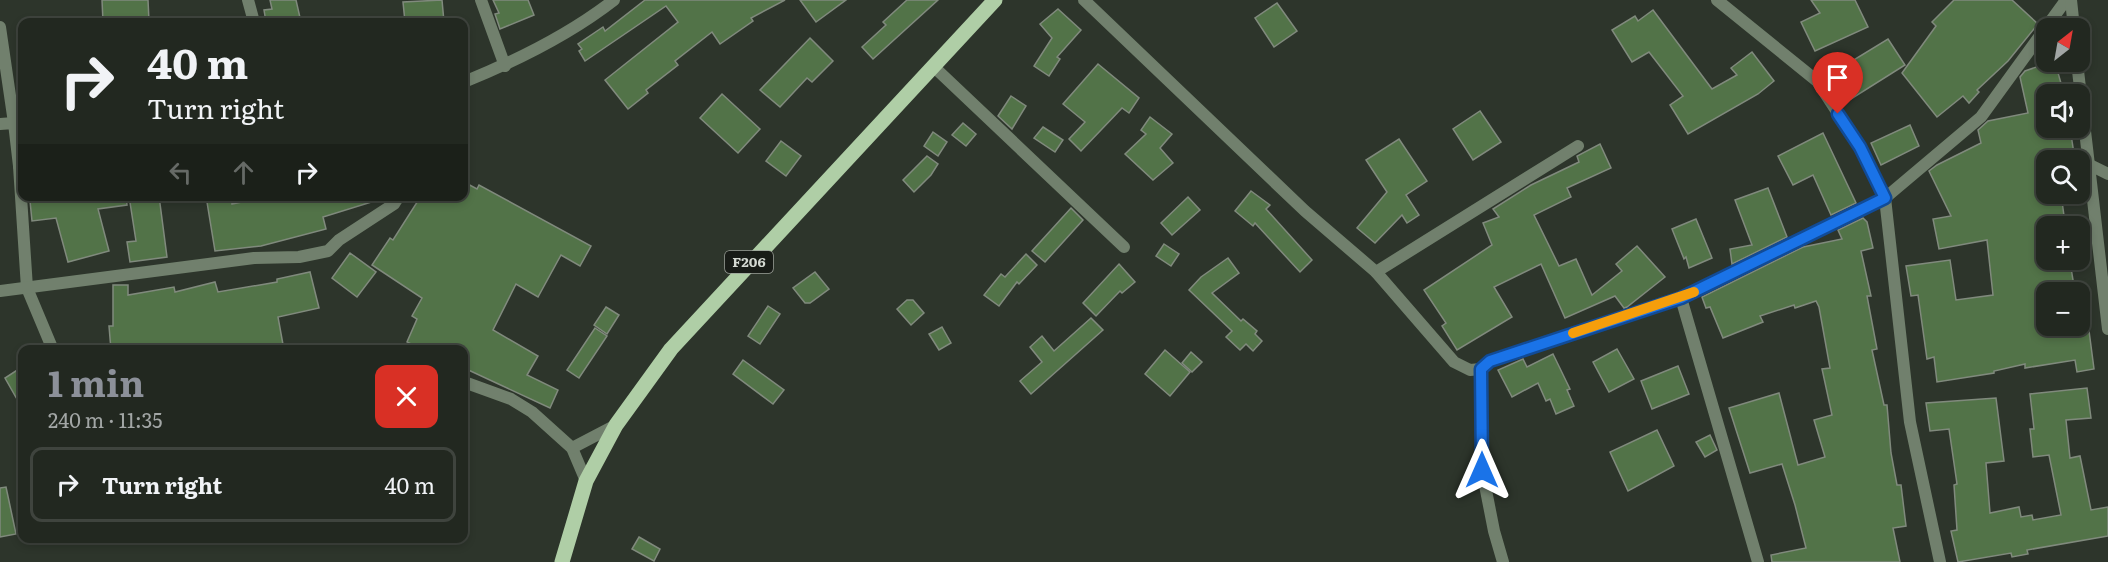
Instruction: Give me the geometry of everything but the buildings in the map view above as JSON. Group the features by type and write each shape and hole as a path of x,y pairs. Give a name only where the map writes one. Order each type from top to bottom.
{"main road":[{"name":"F206","path":"562,562 586,481 616,425 671,349 709,305 995,0"}],"street":[{"path":"248,0 253,18"},
{"path":"481,0 505,66"},
{"path":"468,80 505,66 590,18 614,0"},
{"path":"1084,0 1305,210 1376,272 1454,362 1470,370 1481,369 1490,361 1681,298 1885,198 1981,117 2066,0"},
{"path":"1717,0 1817,81 1860,147 1885,198 1910,422 1940,562"},
{"path":"2071,0 2073,18"},
{"path":"0,27 18,148"},
{"path":"933,66 1125,247"},
{"path":"2078,72 2086,150"},
{"path":"0,124 14,123"},
{"path":"1376,272 1578,146"},
{"path":"2090,165 2108,174"},
{"path":"2090,180 2108,329"},
{"path":"23,201 27,288 51,345"},
{"path":"0,291 254,258 299,257 328,251 339,240 396,201"},
{"path":"1681,298 1758,562"},
{"path":"1481,369 1482,470 1494,531 1503,562"},
{"path":"468,383 511,399 532,412 572,448 586,481"},
{"path":"572,448 616,425"}],"slow traffic":[{"path":"1573,333 1694,292"}],"route":[{"path":"1482,470 1481,369 1490,361 1681,298 1885,198 1860,147 1838,114"}]}
